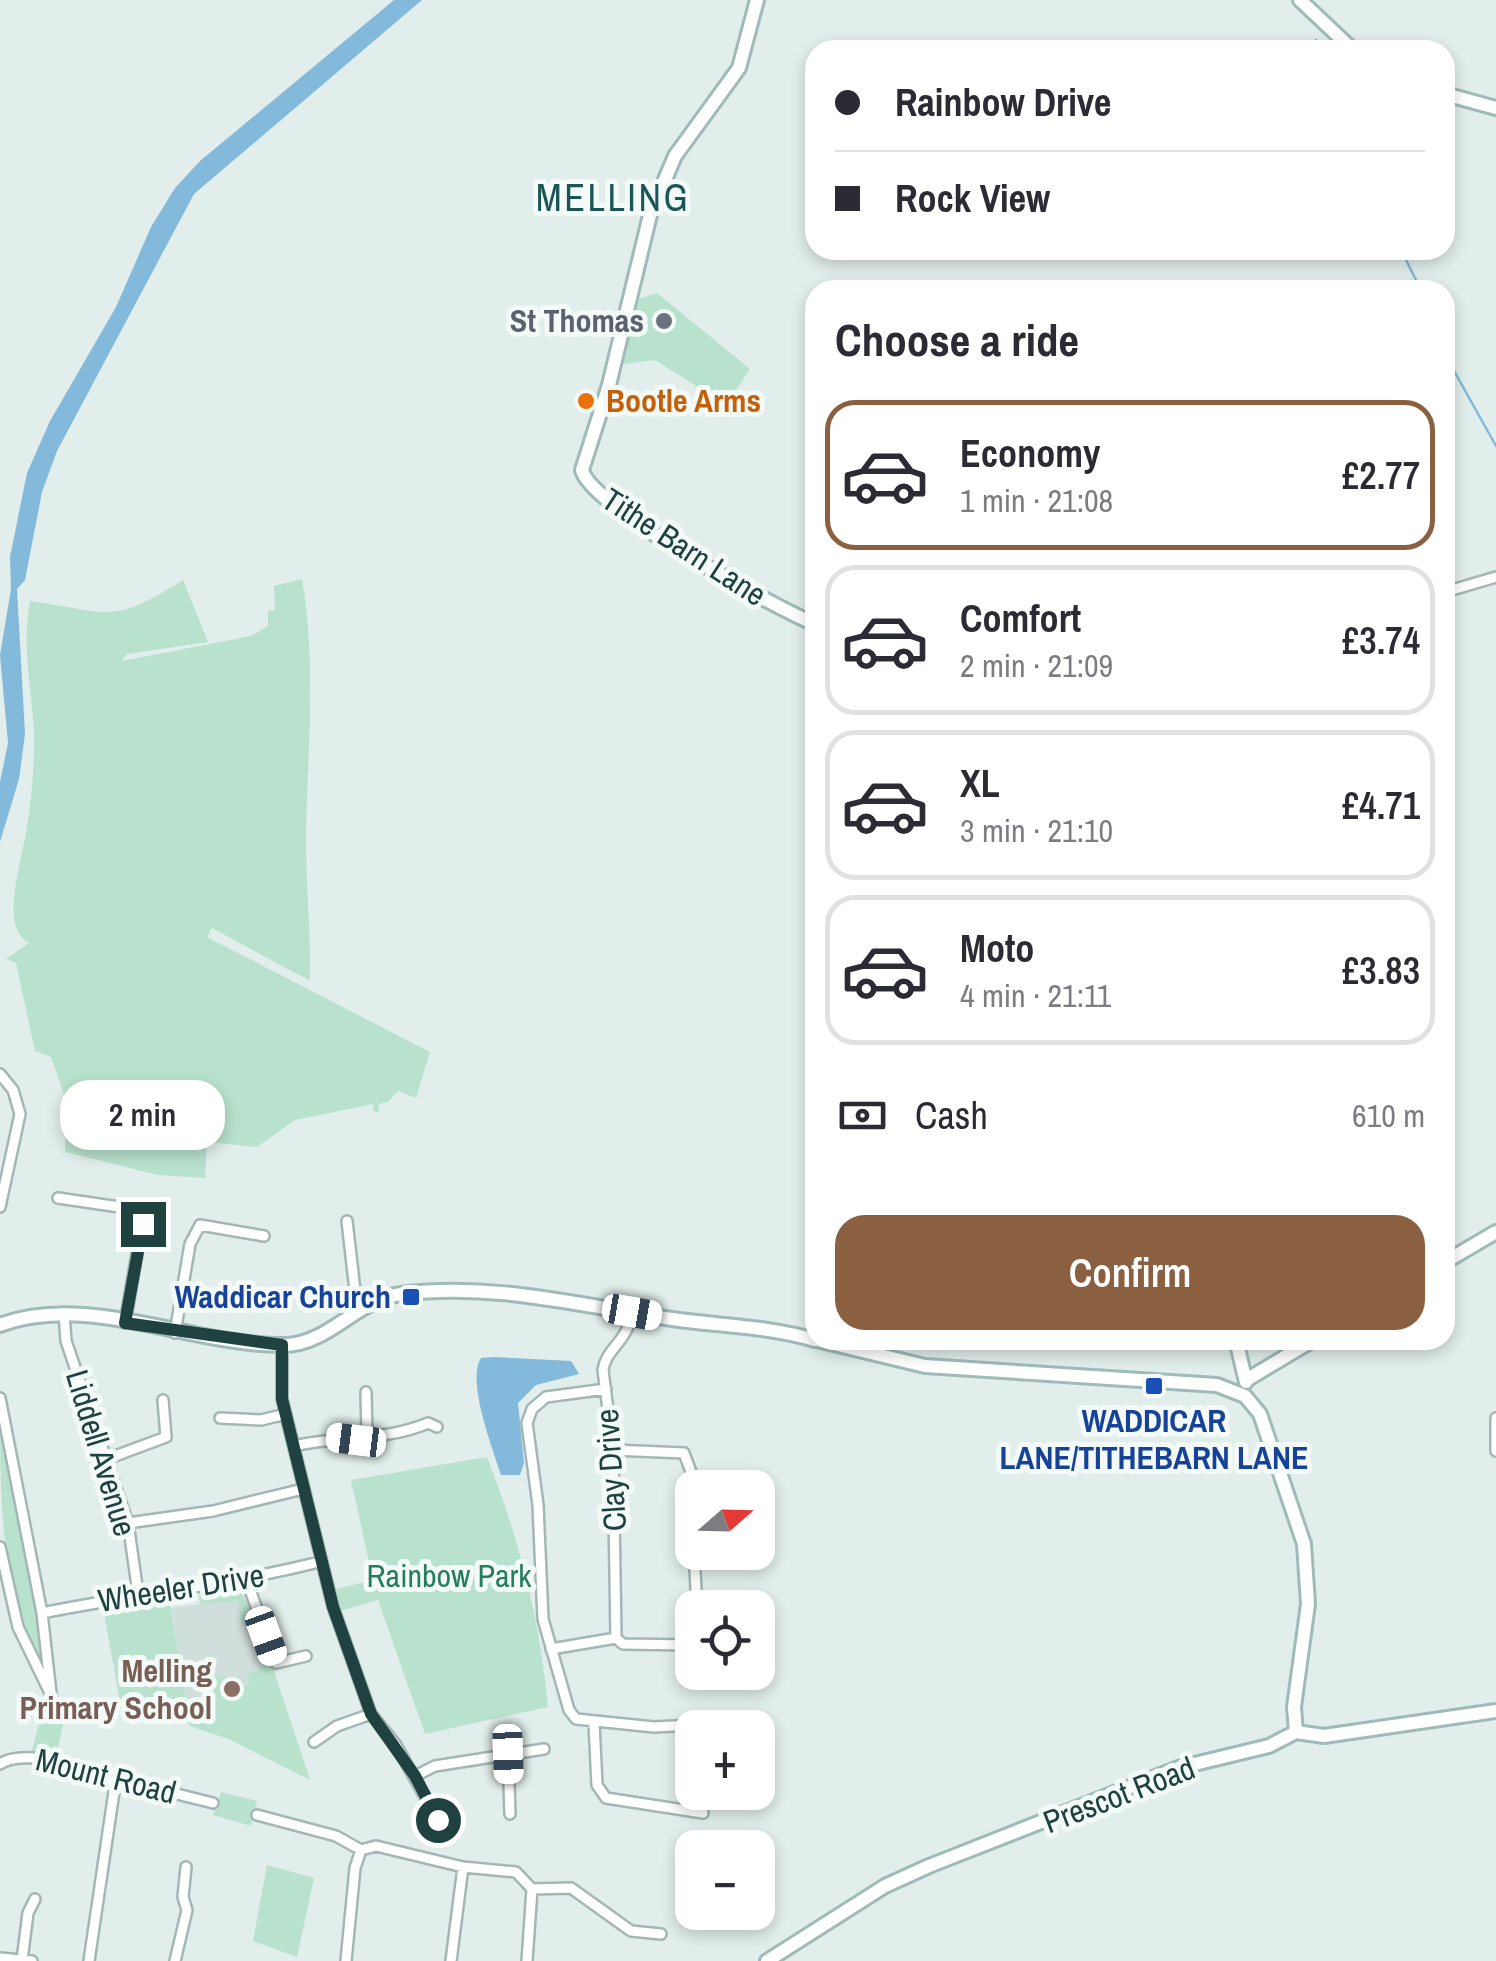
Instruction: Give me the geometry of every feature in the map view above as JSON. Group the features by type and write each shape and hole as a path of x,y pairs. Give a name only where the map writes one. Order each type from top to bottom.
{"street":[{"name":"Tithe Barn Lane","path":"756,0 739,68 675,156 650,215 607,392 583,464 585,480 664,539 744,588 805,619"},
{"path":"1300,0 1342,40"},
{"path":"1455,97 1496,108"},
{"path":"1455,589 1496,577"},
{"path":"0,1074 18,1102 20,1120 0,1208"},
{"path":"20,1120 32,1123"},
{"path":"0,1140 13,1142"},
{"path":"58,1198 133,1209 142,1218 125,1323"},
{"path":"347,1221 357,1308"},
{"path":"175,1333 190,1244 200,1225 264,1236"},
{"path":"1455,1256 1496,1232"},
{"path":"0,1324 37,1314 64,1312 175,1333 282,1345 316,1337 357,1308 400,1294 493,1291 758,1326 805,1337"},
{"name":"Liddell Avenue","path":"64,1312 66,1341 128,1523 138,1593"},
{"name":"Clay Drive","path":"616,1638 613,1450 604,1360 629,1334 632,1312"},
{"path":"282,1345 280,1380 319,1562 371,1714 415,1776 438,1820"},
{"path":"858,1350 925,1366 1218,1386 1239,1392 1256,1408 1268,1432 1307,1562 1296,1732"},
{"path":"1239,1350 1248,1379"},
{"path":"1239,1392 1248,1379 1296,1350"},
{"path":"606,1389 546,1397 532,1408 527,1423 538,1505 543,1618 576,1719 675,1724"},
{"path":"366,1392 367,1436"},
{"path":"0,1398 42,1613 52,1699 18,1627 0,1548"},
{"path":"108,1459 166,1437 163,1400"},
{"path":"220,1418 261,1420 286,1414"},
{"path":"1496,1418 1496,1451"},
{"path":"294,1446 398,1436 428,1423 437,1428"},
{"path":"613,1450 684,1454 690,1470"},
{"path":"128,1523 213,1511 303,1489"},
{"name":"Wheeler Drive","path":"42,1613 138,1593 247,1581 319,1562"},
{"path":"247,1581 276,1663 306,1656"},
{"path":"551,1649 616,1638 624,1644 675,1645"},
{"path":"37,1671 50,1668"},
{"name":"Prescot Road","path":"767,1961 900,1878 1178,1768 1269,1746 1296,1732 1324,1736 1496,1711"},
{"path":"314,1742 337,1726 371,1714"},
{"path":"594,1722 597,1785 606,1798 703,1812"},
{"path":"415,1776 435,1766 544,1750"},
{"path":"508,1754 510,1814"},
{"name":"Mount Road","path":"0,1764 30,1756 106,1776 115,1785 128,1782 213,1802"},
{"path":"88,1961 115,1785"},
{"path":"256,1815 336,1836 361,1850 376,1846 462,1867 516,1872 532,1889 527,1961"},
{"path":"346,1961 355,1868 361,1850"},
{"path":"175,1961 186,1910 186,1867"},
{"path":"450,1961 462,1867"},
{"path":"532,1889 570,1888 631,1931 662,1934"},
{"path":"19,1960 28,1913 35,1899"},
{"path":"0,1958 32,1961"}],"shaded area":[{"name":"Melling Primary School","path":"236,1591 246,1595 310,1780 229,1739 190,1726 171,1608 200,1604 199,1595"}],"green space":[{"path":"657,293 750,369 726,405 655,360 623,364 635,300"},
{"path":"302,579 310,677 306,841 310,981 212,928 207,937 430,1052 416,1098 398,1091 388,1102 379,1104 379,1111 374,1112 373,1104 295,1120 257,1147 207,1142 205,1178 158,1175 65,1152 66,1100 51,1057 35,1051 16,963 6,959 29,943 15,924 14,895 34,760 27,645 30,601 110,612 140,604 183,580 208,642 127,654 122,661 251,636 268,626 268,611 275,610 274,586"},
{"path":"0,1399 50,1668 51,1696 22,1620 6,1551"},
{"name":"Rainbow Park","path":"487,1457 526,1580 540,1643 548,1707 425,1734 378,1600 340,1611 336,1589 373,1580 351,1480"},
{"path":"240,1591 256,1622 241,1621 238,1601 201,1604 199,1595"},
{"path":"169,1599 186,1702 210,1698 208,1677 224,1675 226,1687 249,1686 248,1672 258,1671 260,1665 272,1665 310,1780 229,1739 190,1726 189,1721 123,1718 103,1608"},
{"path":"59,1701 60,1709 66,1710 55,1762 31,1755 41,1715 50,1702"},
{"path":"221,1792 257,1801 251,1826 213,1815"},
{"path":"267,1865 314,1878 297,1957 253,1941"}],"water":[{"path":"394,0 422,0 194,194 57,451 42,492 25,580 17,589 25,734 19,779 0,842 0,782 8,743 0,655 11,589 10,557 27,473 50,421 116,307 151,227 175,188 200,161"},
{"path":"481,1358 571,1361 579,1374 536,1385 518,1403 524,1463 520,1475 501,1475 482,1415 477,1369"}],"waterway":[{"path":"1406,260 1416,280"},
{"path":"1455,373 1496,446"}],"place":[{"name":"St Thomas","path":"664,321"},
{"name":"Bootle Arms","path":"586,401"},
{"name":"Waddicar Church","path":"411,1297"},
{"name":"WADDICAR LANE/TITHEBARN LANE","path":"1154,1386"},
{"name":"Melling Primary School","path":"232,1689"}],"district":[{"name":"MELLING","path":"613,198"}],"route":[{"path":"143,1224 125,1323 282,1345 282,1399 333,1607 371,1714 396,1745 438,1820"}]}
